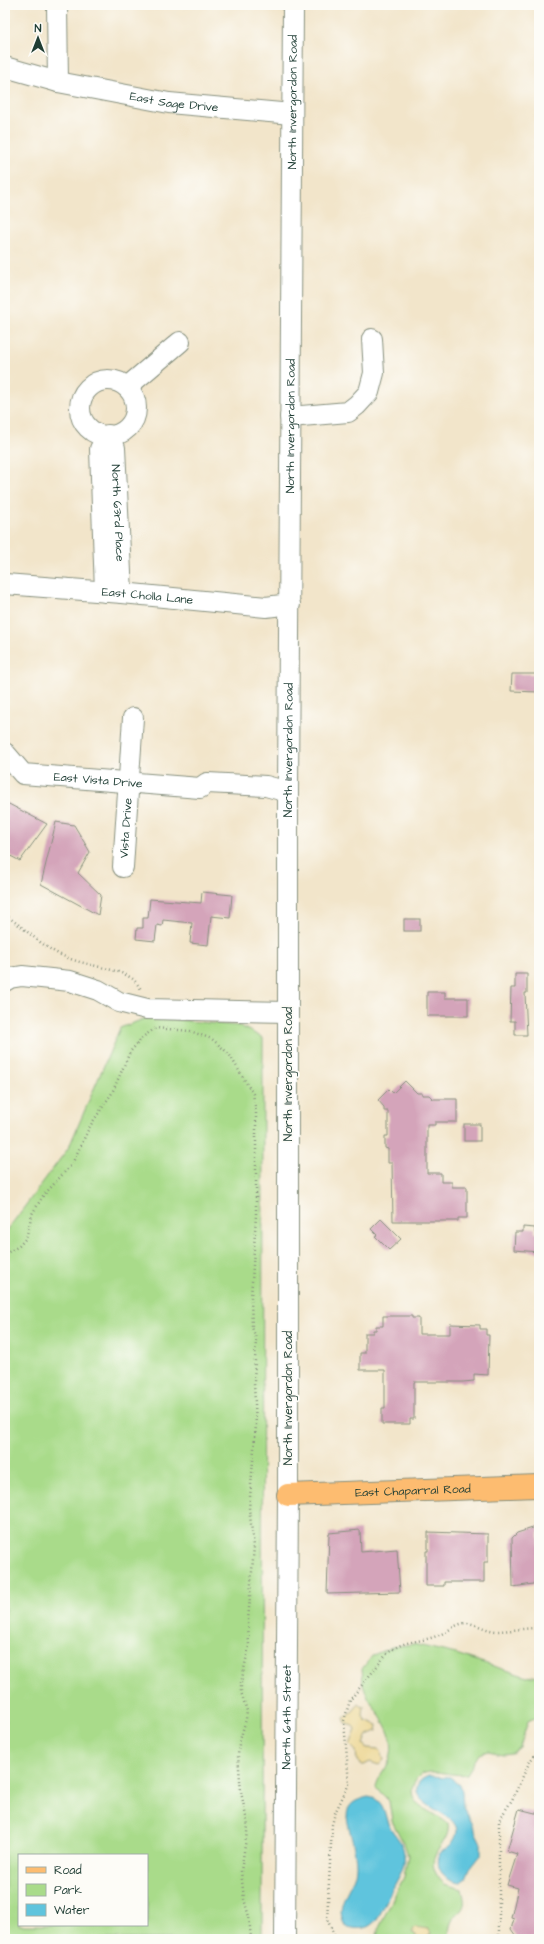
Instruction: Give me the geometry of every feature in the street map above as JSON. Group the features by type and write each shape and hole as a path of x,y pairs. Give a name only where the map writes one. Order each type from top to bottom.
{"main road":[{"name":"East Chaparral Road","path":"288,1495 539,1486"}],"street":[{"path":"57,5 58,82"},
{"name":"North Invergordon Road","path":"288,1495 288,792 294,5"},
{"name":"East Sage Drive","path":"5,67 58,82 169,103 292,114"},
{"path":"290,417 348,412 357,405 369,392 374,373 372,339"},
{"path":"127,387 180,342"},
{"path":"109,380 118,382 127,387 133,394 136,403 132,422 126,429 118,434 108,435 95,432 85,424 81,416 80,407 82,398 86,391 100,381 109,380"},
{"name":"North 63rd Place","path":"108,435 115,448 113,592"},
{"name":"East Cholla Lane","path":"5,584 113,592 266,607 290,604"},
{"name":"Vista Drive","path":"123,867 133,718"},
{"name":"East Vista Drive","path":"5,753 23,774 200,788 206,794 260,798 288,792"},
{"path":"5,981 22,976 70,980 98,990 119,1002 147,1009 288,1012"},
{"name":"North 64th Street","path":"285,1939 288,1495"}],"path":[{"path":"5,915 21,925 35,939 54,952 68,958 110,970 134,980 144,994"},
{"path":"5,1254 19,1246 26,1238 32,1214 43,1196 72,1164 90,1126 112,1093 130,1052 144,1036 156,1028 190,1032 212,1039 229,1054 253,1094 256,1112 256,1215 251,1298 252,1327 256,1340 254,1383 256,1425 249,1509 254,1546 248,1621 248,1646 240,1683 240,1692 247,1711 239,1744 238,1756 241,1792 248,1826 241,1871 251,1939"},
{"path":"336,1939 327,1919 331,1841 335,1813 349,1784 344,1721 350,1700 386,1655 392,1649 404,1642 438,1636 454,1627 466,1623 496,1630 539,1628"},
{"path":"498,1939 499,1820 512,1800 530,1761 539,1750"}],"green space":[{"path":"149,1017 240,1026 263,1038 262,1939 5,1939 5,1233 69,1147 120,1028"},
{"path":"413,1644 456,1654 527,1677 539,1675 539,1716 528,1721 520,1747 512,1753 503,1754 488,1751 479,1754 467,1774 460,1775 428,1772 417,1778 412,1791 416,1801 424,1809 441,1818 448,1824 448,1832 434,1858 433,1866 436,1874 444,1884 462,1889 464,1897 463,1907 452,1920 449,1939 376,1939 379,1927 404,1877 408,1855 392,1821 389,1801 376,1788 378,1780 390,1760 392,1745 390,1736 382,1718 366,1694 363,1685 362,1669 373,1655 392,1647"}],"sand":[{"path":"359,1704 364,1706 363,1715 365,1720 378,1725 377,1731 368,1735 364,1744 367,1748 378,1749 381,1751 384,1760 379,1765 370,1762 361,1765 357,1761 356,1751 350,1745 356,1730 353,1726 346,1724 344,1718"},
{"path":"415,1927 429,1929 431,1934 425,1939 416,1938 412,1932"}],"water":[{"path":"429,1776 450,1777 460,1785 463,1807 481,1843 481,1855 470,1869 466,1879 461,1882 450,1879 442,1873 438,1864 440,1853 452,1843 457,1833 455,1825 450,1819 424,1802 419,1796 417,1788 419,1782"},
{"path":"368,1797 373,1798 382,1805 387,1821 403,1848 404,1864 381,1913 376,1920 365,1928 356,1928 345,1926 341,1909 355,1873 356,1865 347,1812 350,1805 360,1799"}],"building":[{"path":"512,674 539,674 539,692 511,691"},
{"path":"5,802 47,824 20,861 5,853"},
{"path":"56,822 74,825 90,852 78,873 101,895 98,915 41,884"},
{"path":"202,892 232,895 230,918 211,916 208,945 190,943 192,923 163,920 162,926 157,925 155,941 136,939 137,928 143,928 143,918 148,918 150,899 201,903"},
{"path":"404,919 420,919 420,931 404,931"},
{"path":"515,974 527,974 527,993 525,993 527,1035 515,1035 515,1021 510,1021 511,988 515,988"},
{"path":"427,992 445,992 445,998 468,998 468,1016 427,1016"},
{"path":"405,1081 417,1093 429,1095 433,1099 457,1099 457,1122 435,1122 435,1125 427,1125 427,1173 441,1173 441,1182 452,1182 452,1187 467,1187 467,1218 458,1218 458,1221 393,1221 392,1163 388,1163 388,1149 385,1148 385,1136 388,1136 388,1111 384,1111 384,1107 378,1100 389,1089 393,1093"},
{"path":"464,1124 480,1124 480,1141 464,1141"},
{"path":"381,1219 401,1239 389,1250 375,1236 377,1235 371,1229"},
{"path":"523,1227 535,1228 535,1233 539,1233 539,1252 514,1250 515,1232 523,1232"},
{"path":"383,1316 412,1316 412,1318 419,1318 419,1334 450,1334 450,1324 480,1325 480,1329 486,1329 486,1335 489,1335 488,1375 474,1374 474,1381 414,1382 414,1419 410,1419 410,1424 382,1424 382,1408 385,1408 385,1370 360,1370 360,1353 365,1353 365,1333 373,1333 373,1330 376,1330 376,1326 383,1326"},
{"path":"539,1526 539,1575 533,1584 513,1587 512,1538 517,1533"},
{"path":"360,1530 361,1552 397,1549 400,1592 327,1594 329,1533"},
{"path":"428,1532 488,1534 488,1562 484,1562 484,1582 444,1582 444,1586 426,1586 426,1551 428,1551"},
{"path":"519,1809 539,1814 539,1939 518,1939 511,1929 514,1919 511,1918 518,1888 507,1885 517,1854 507,1851"}]}
